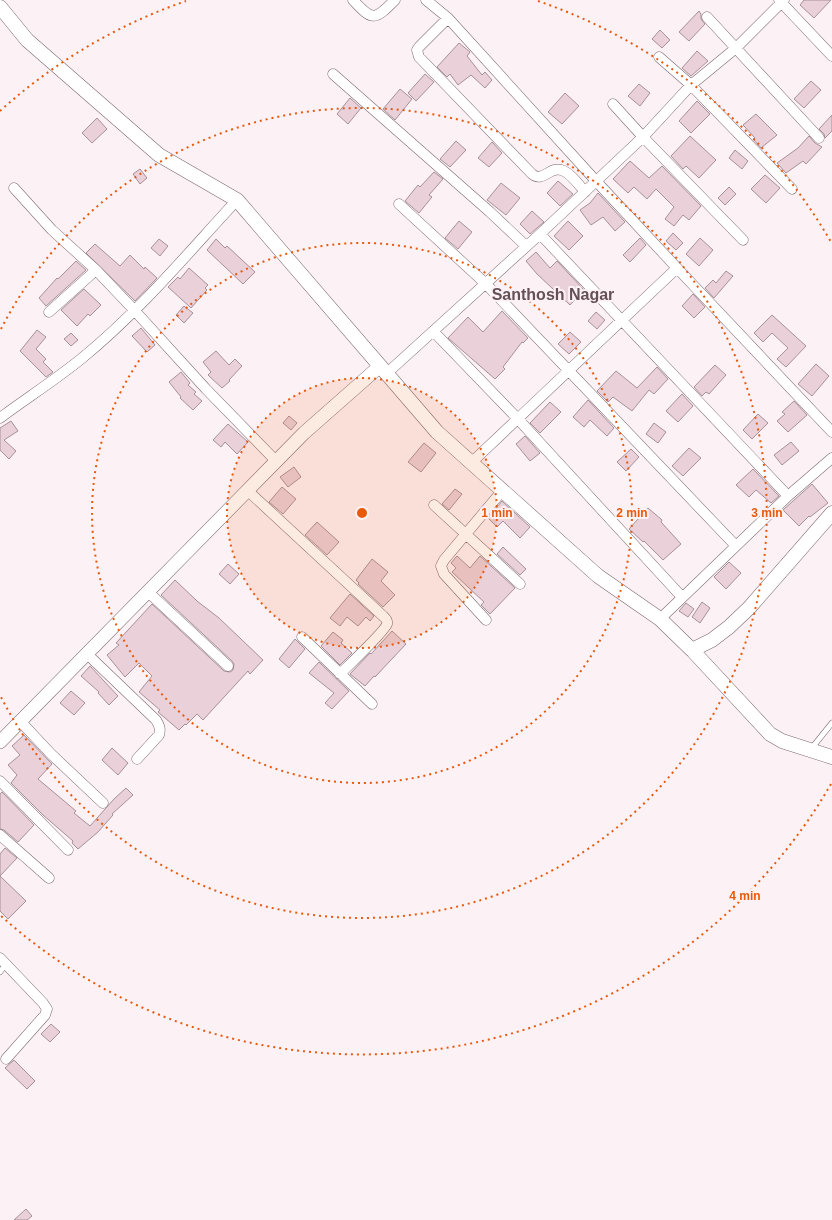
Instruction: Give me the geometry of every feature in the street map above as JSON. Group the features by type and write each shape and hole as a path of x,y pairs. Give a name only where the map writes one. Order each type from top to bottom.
{"main road":[{"path":"0,7 27,40 159,155 237,200 437,432 598,576 663,616 692,650 770,734 782,741 832,757"},
{"path":"692,650 712,640 729,627 749,608 832,513"}],"street":[{"path":"353,0 365,13 373,16 382,13 395,0"},
{"path":"426,0 448,18 596,182 832,432"},
{"path":"0,742 304,433 433,331 486,284 596,182 643,137 691,85 736,48 782,1 832,56"},
{"path":"707,17 819,138"},
{"path":"448,18 419,47 417,50 420,57 532,174 539,178 556,169 566,171 585,192"},
{"path":"658,57 691,85 792,189"},
{"path":"333,74 490,212 526,246"},
{"path":"613,104 743,240"},
{"path":"14,188 52,230 96,270 206,389 276,461"},
{"path":"0,418 82,358 135,311 237,200"},
{"path":"399,204 486,284 735,546"},
{"path":"540,234 788,496"},
{"path":"471,463 516,418 677,268"},
{"path":"49,312 96,270"},
{"path":"433,331 516,418 679,600"},
{"path":"663,616 788,496 832,458"},
{"path":"247,490 387,621 387,625 380,634 340,674"},
{"path":"486,620 444,574 441,566 444,560 502,491"},
{"path":"434,505 520,584"},
{"path":"147,591 228,666"},
{"path":"302,637 372,704"},
{"path":"86,653 156,720 159,725 159,735 137,759"},
{"path":"21,722 51,754 103,803"},
{"path":"0,781 68,850"},
{"path":"0,835 49,878"},
{"path":"2,965 43,1003 46,1009 45,1015 6,1059"}],"lane":[{"path":"811,750 832,723"}],"building":[{"path":"804,0 831,0 814,18 800,5"},
{"path":"699,11 701,14 701,19 705,24 689,41 679,32"},
{"path":"660,30 670,40 662,48 652,39"},
{"path":"459,43 470,52 467,56 482,75 485,72 492,80 485,88 471,75 458,85 450,74 447,77 437,67"},
{"path":"697,51 708,61 691,76 682,68"},
{"path":"425,74 434,82 416,101 408,93"},
{"path":"811,81 821,90 804,108 794,99"},
{"path":"639,84 650,93 640,106 628,96"},
{"path":"400,89 412,99 395,120 383,109"},
{"path":"565,93 579,106 562,124 548,112"},
{"path":"350,98 361,108 348,124 337,114"},
{"path":"697,101 710,114 691,133 679,121"},
{"path":"756,114 777,135 761,148 753,139 755,138 743,125"},
{"path":"832,115 832,131 825,138 824,134 819,129"},
{"path":"97,118 107,129 92,143 82,133"},
{"path":"690,136 716,160 699,178 686,166 683,169 671,156"},
{"path":"809,136 815,143 822,147 806,164 803,161 786,173 777,163 798,148"},
{"path":"456,141 466,150 450,167 440,159"},
{"path":"492,142 502,153 489,167 478,158"},
{"path":"735,150 748,161 742,169 729,158"},
{"path":"630,161 649,178 662,166 701,206 689,220 683,215 674,226 665,219 674,207 656,189 647,199 634,187 628,193 613,179"},
{"path":"140,169 147,178 140,184 133,174"},
{"path":"434,172 443,179 429,195 432,197 419,213 405,201 418,185 420,187"},
{"path":"765,175 780,188 766,203 751,189"},
{"path":"558,181 573,194 560,206 547,193"},
{"path":"501,183 520,198 506,215 487,200"},
{"path":"729,187 736,194 725,205 718,198"},
{"path":"598,193 625,222 615,231 603,217 591,225 580,210 590,203"},
{"path":"532,211 544,222 530,234 520,224"},
{"path":"459,221 472,232 458,249 445,238"},
{"path":"568,221 583,236 569,250 554,236"},
{"path":"673,233 683,243 676,250 666,241"},
{"path":"640,238 646,245 630,262 623,255"},
{"path":"700,238 713,250 699,266 686,254"},
{"path":"159,239 168,246 160,256 151,248"},
{"path":"216,239 225,248 227,246 255,272 243,284 207,250"},
{"path":"95,244 120,266 130,255 144,269 145,267 157,278 135,301 86,253"},
{"path":"536,252 550,268 557,261 584,290 570,305 537,274 526,261"},
{"path":"76,261 86,270 46,306 39,298 57,278 58,279"},
{"path":"189,268 208,285 205,288 207,290 191,308 168,287 178,277 180,279"},
{"path":"726,271 733,276 714,298 705,288 713,280 716,283"},
{"path":"84,289 101,305 90,316 88,314 77,326 61,310"},
{"path":"693,294 705,307 694,318 682,306"},
{"path":"184,306 193,313 184,323 176,315"},
{"path":"502,311 528,338 523,343 522,342 503,367 505,369 495,379 448,338 468,317 483,332"},
{"path":"596,312 605,320 597,329 588,321"},
{"path":"772,315 806,346 786,367 777,359 788,348 772,333 763,342 754,333"},
{"path":"141,328 155,345 147,352 132,336"},
{"path":"37,330 46,337 36,349 46,359 43,362 53,372 46,377 20,351"},
{"path":"570,332 581,342 569,354 558,344"},
{"path":"71,333 78,340 71,346 64,339"},
{"path":"216,351 229,365 235,359 242,366 229,380 230,381 222,388 208,375 211,372 203,362"},
{"path":"816,364 829,376 812,396 798,384"},
{"path":"715,365 726,375 709,394 706,392 702,396 694,387"},
{"path":"657,367 668,379 654,394 649,390 632,411 613,397 608,402 597,391 616,371 637,388"},
{"path":"181,372 190,383 188,385 196,392 194,394 202,401 193,410 180,398 181,397 169,382"},
{"path":"682,394 693,406 678,422 666,411"},
{"path":"588,400 614,428 607,436 590,420 584,427 573,417"},
{"path":"794,401 807,415 788,432 777,421 785,414 782,412"},
{"path":"550,402 561,412 540,433 530,423"},
{"path":"758,414 768,423 752,439 743,430"},
{"path":"289,416 297,423 291,430 283,423"},
{"path":"11,421 18,431 4,440 16,451 9,459 0,450 0,428"},
{"path":"654,423 666,432 658,443 646,434"},
{"path":"228,424 248,442 237,454 225,442 221,447 213,440"},
{"path":"525,436 540,453 530,461 516,444"},
{"path":"791,442 799,451 782,465 774,455"},
{"path":"424,443 436,453 421,472 408,462"},
{"path":"689,448 701,458 683,476 672,466"},
{"path":"631,449 639,457 626,471 617,462"},
{"path":"294,467 301,477 288,487 280,477"},
{"path":"753,469 779,496 771,503 756,490 749,497 736,485"},
{"path":"812,484 828,503 810,517 809,516 799,526 783,510"},
{"path":"282,487 296,499 283,514 269,502"},
{"path":"455,489 462,494 449,510 442,504"},
{"path":"502,501 530,527 520,538 503,521 497,527 488,518"},
{"path":"648,508 662,520 661,522 681,544 663,560 644,541 643,542 629,529"},
{"path":"317,522 339,542 327,555 305,535"},
{"path":"503,547 526,569 520,575 497,554"},
{"path":"457,556 470,568 480,556 515,588 490,614 481,605 484,602 452,572 456,568 451,563"},
{"path":"372,559 388,572 381,581 395,595 383,607 358,584 359,583 356,580"},
{"path":"729,562 741,573 726,589 714,577"},
{"path":"228,564 239,574 230,584 219,574"},
{"path":"175,580 197,601 219,618 263,660 250,674 248,671 203,720 197,714 179,730 158,712 160,710 139,692 152,676 139,663 125,677 107,655 119,645 116,643 152,604 224,671 230,672 233,670 234,664 232,661 161,595"},
{"path":"350,594 374,616 370,621 366,617 358,626 347,617 340,626 330,618"},
{"path":"702,602 710,608 700,623 692,617"},
{"path":"686,603 694,609 688,617 679,611"},
{"path":"392,631 406,644 365,686 350,674"},
{"path":"333,632 343,640 341,643 352,653 340,665 321,646"},
{"path":"295,639 305,649 289,668 279,659"},
{"path":"319,662 349,691 332,709 325,703 334,693 309,673"},
{"path":"90,666 118,696 109,705 98,693 99,692 81,676"},
{"path":"71,691 85,703 74,715 60,703"},
{"path":"24,735 52,764 38,779 76,811 74,813 90,826 126,788 133,795 112,814 113,815 98,832 78,849 72,843 73,841 43,815 11,783 17,775 8,765 20,755 12,746"},
{"path":"112,748 128,763 118,775 102,760"},
{"path":"2,792 34,825 18,842 4,830 0,829 0,794"},
{"path":"5,848 17,858 0,876 0,854"},
{"path":"0,876 26,901 8,919 0,911"},
{"path":"51,1024 60,1032 50,1042 41,1034"},
{"path":"14,1060 35,1081 27,1089 5,1068"},
{"path":"26,1209 32,1216 27,1220 14,1220"}],"district":[{"name":"Santhosh Nagar","path":"553,294"}]}
